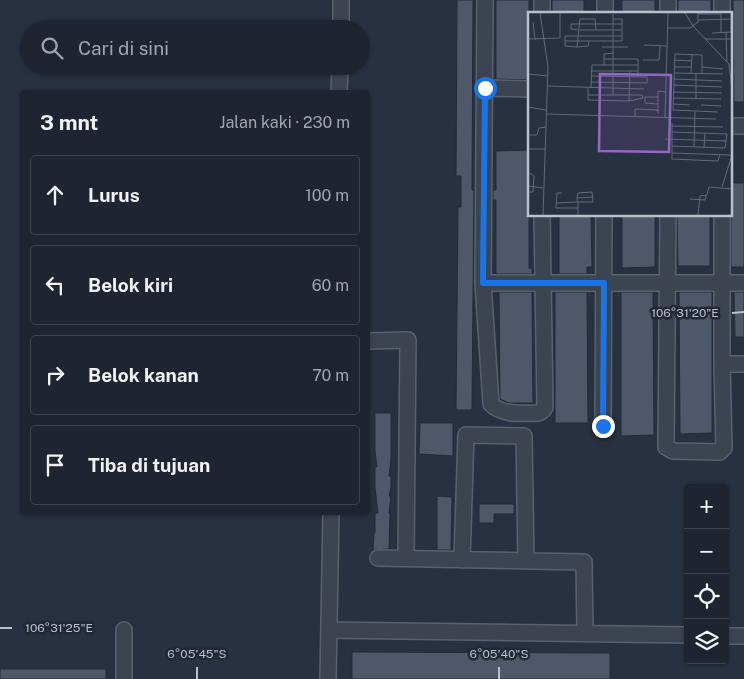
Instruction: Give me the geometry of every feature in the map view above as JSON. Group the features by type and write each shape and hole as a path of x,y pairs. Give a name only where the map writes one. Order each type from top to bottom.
{"street":[{"path":"340,20 341,0"},
{"path":"485,0 483,283 491,404 500,410 514,413 539,412 545,407 542,216"},
{"path":"339,90 340,75"},
{"path":"485,88 528,89"},
{"path":"603,426 604,216"},
{"path":"668,216 669,283 666,447 669,450 720,452 724,448 722,216"},
{"path":"483,283 744,283"},
{"path":"370,341 408,340 406,558"},
{"path":"722,364 744,364"},
{"path":"462,560 466,435 524,436 526,561"},
{"path":"328,679 331,515"},
{"path":"378,558 584,562 585,634"},
{"path":"124,630 124,679"},
{"path":"329,630 684,635"},
{"path":"729,636 744,636"}],"building":[{"path":"457,0 473,0 472,410 456,410 458,207 461,207 461,176 456,176"},
{"path":"496,0 529,0 528,80 496,79"},
{"path":"552,0 584,0 584,12 552,12"},
{"path":"622,0 655,0 655,12 622,12"},
{"path":"678,0 711,0 711,12 678,12"},
{"path":"733,0 744,0 744,102 734,102"},
{"path":"528,150 529,268 532,268 532,274 496,274 496,200 493,200 493,190 496,190 496,151"},
{"path":"732,183 744,183 744,267 731,267"},
{"path":"559,216 591,216 592,267 587,267 587,274 559,274"},
{"path":"622,216 655,216 655,267 622,268"},
{"path":"677,216 710,216 710,266 678,266"},
{"path":"499,292 532,292 533,403 509,403 500,399"},
{"path":"555,292 587,292 588,423 555,423"},
{"path":"621,292 653,292 654,435 621,436"},
{"path":"679,292 712,292 712,433 680,434"},
{"path":"734,292 744,292 744,337 735,337"},
{"path":"375,413 391,413 389,476 391,476 391,487 389,496 391,496 389,549 373,550 375,513 378,513 375,488 375,467 377,467"},
{"path":"420,423 453,423 453,456 419,454"},
{"path":"437,496 452,497 451,550 437,550"},
{"path":"479,504 514,504 514,514 494,514 494,523 479,523"},
{"path":"352,652 610,653 610,679 352,679"},
{"path":"0,669 106,669 106,679 0,679"}],"route":[{"path":"485,88 483,283 604,283 603,426"}]}
